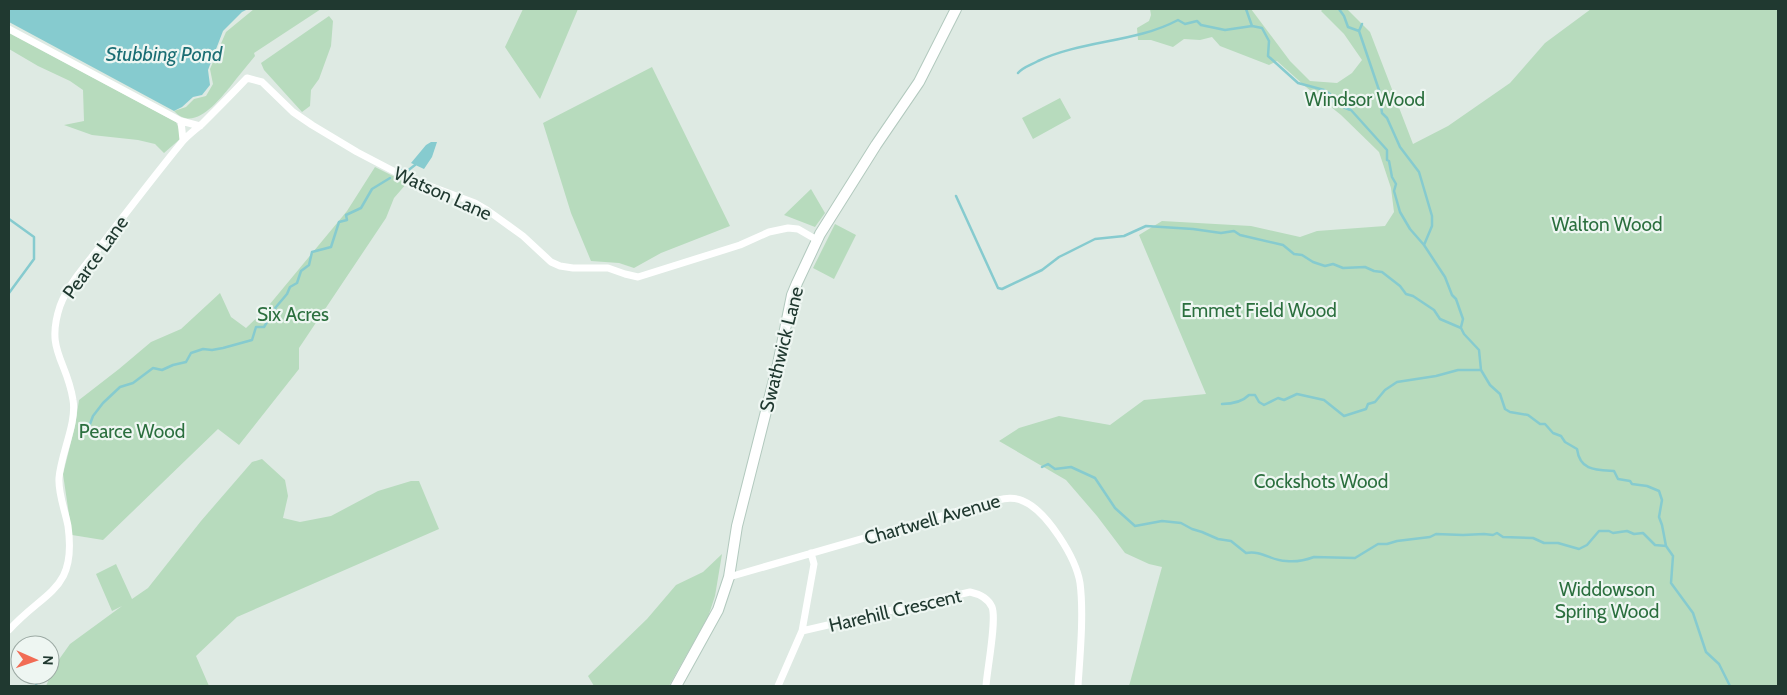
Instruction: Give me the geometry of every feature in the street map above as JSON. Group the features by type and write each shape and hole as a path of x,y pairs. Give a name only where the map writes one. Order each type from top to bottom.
{"street":[{"name":"Swathwick Lane","path":"676,686 718,610 729,577 737,526 778,364 792,295 817,240 876,145 919,82 956,9"},
{"path":"9,29 181,121 200,126"},
{"name":"Watson Lane","path":"183,140 200,126 247,78 262,82 293,112 357,152 403,176 474,203 487,210 523,236 551,262 560,266 608,268 638,277 740,245 769,232 788,228 807,232 817,240"},
{"path":"181,121 183,140"},
{"name":"Pearce Lane","path":"9,630 22,616 48,596 64,577 66,571 70,544 68,525 60,494 59,479 64,450 75,410 73,397 55,344 54,329 61,304 77,277 183,140"},
{"name":"Chartwell Avenue","path":"729,577 993,501 1008,498 1022,501 1039,512 1052,527 1076,568 1080,581 1078,686"},
{"path":"778,686 802,631 814,564 811,553"},
{"name":"Harehill Crescent","path":"802,631 970,592 980,594 992,606 994,617 986,686"}],"green space":[{"path":"254,9 321,9 254,53 255,56 212,107 197,117 190,119 182,117 174,111 186,107 194,99 206,96 213,84 210,69 226,32"},
{"path":"523,9 578,9 540,99 505,47"},
{"path":"1150,9 1251,9 1290,61 1310,81 1337,83 1352,73 1362,60 1344,34 1321,11 1323,9 1347,9 1370,32 1413,144 1448,126 1510,83 1545,43 1591,9 1778,9 1778,686 1129,686 1162,567 1149,564 1125,553 1066,480 999,441 1019,428 1059,416 1110,425 1144,400 1206,394 1139,235 1162,221 1251,226 1300,237 1317,231 1385,226 1394,212 1391,188 1379,152 1341,115 1277,61 1269,65 1220,46 1212,37 1200,40 1184,39 1173,47 1151,40 1138,40 1137,28 1149,21"},
{"path":"329,16 333,21 331,46 319,79 311,90 310,106 302,112 264,70 261,63"},
{"path":"9,33 176,122 180,139 164,153 155,144 138,140 92,135 64,125 84,121 83,90 70,81 38,66 9,49"},
{"path":"652,67 730,226 661,253 634,268 619,263 591,261 571,213 543,123"},
{"path":"1060,98 1071,118 1033,139 1022,118"},
{"name":"Pearce Wood","path":"375,167 407,183 394,198 386,218 299,348 299,369 239,445 218,429 103,540 72,535 63,474 75,426 79,400 151,342 181,329 220,293 231,317 246,328 265,310 347,211"},
{"path":"811,189 825,213 815,227 784,215"},
{"path":"835,224 856,235 834,279 813,268"},
{"path":"262,459 285,480 288,496 283,518 300,522 331,516 378,491 411,481 419,481 439,529 237,617 196,656 209,686 46,686 60,685 60,658 70,644 122,606 112,611 96,574 116,564 132,599 148,588 201,521 252,462"},
{"path":"722,554 715,596 708,617 669,686 594,686 588,676 647,619 676,585 703,572"}],"water":[{"name":"Stubbing Pond","path":"9,9 248,9 242,12 223,31 208,70 210,85 202,95 193,97 182,107 174,111 9,22"},
{"path":"431,142 437,142 432,157 424,169 411,163 426,145"}],"waterway":[{"path":"1246,9 1252,26"},
{"path":"1339,9 1348,27 1359,31 1379,90 1382,113 1387,118 1400,147 1419,172 1432,216 1432,226 1424,245"},
{"path":"1018,73 1027,66 1055,54 1126,38 1161,28 1178,20 1185,24 1197,21 1201,25 1225,30 1252,26 1262,28 1269,41 1268,56 1298,83 1324,90 1330,94 1332,101 1351,110 1387,150 1387,160 1389,161 1392,177 1396,184 1394,191 1400,212 1445,277 1463,319 1461,327"},
{"path":"1359,31 1362,24"},
{"path":"401,170 406,172 415,165"},
{"path":"87,432 93,416 103,403 120,387 133,383 153,368 162,370 186,362 191,353 203,349 223,348 252,340 256,327 264,327 290,287 297,283 301,271 309,265 312,252 331,247 339,222 347,220 346,215 361,208 372,189 390,178"},
{"path":"956,196 998,288 1002,289 1042,270 1059,257 1095,239 1124,236 1146,226 1221,233 1234,231 1240,235 1283,245 1294,254 1302,255 1313,262 1325,266 1333,264 1343,268 1365,267 1382,272 1400,286 1406,294 1413,296 1434,310 1440,319 1461,328 1479,350 1481,370 1490,385 1500,394 1505,409 1510,412 1528,415 1540,424 1545,424 1553,433 1561,436 1565,442 1577,449 1582,462 1590,468 1614,471 1618,479 1659,491 1662,500 1659,517 1666,546 1673,556 1671,583 1693,613 1706,652 1719,664 1730,686"},
{"path":"9,219 34,237 34,259 9,293"},
{"path":"1222,404 1237,402 1249,395 1255,395 1259,402 1264,405 1278,398 1284,400 1297,394 1324,400 1344,416 1366,409 1368,404 1375,402 1385,390 1397,382 1436,376 1458,370 1481,370"},
{"path":"1042,467 1048,464 1055,469 1071,467 1095,478 1115,508 1135,526 1162,521 1181,523 1218,539 1231,541 1246,553 1257,553 1281,561 1296,561 1314,557 1355,558 1378,544 1430,537 1436,534 1493,535 1497,533 1503,537 1533,538 1544,543 1558,543 1579,549 1587,545 1599,531 1613,533 1627,531 1634,534 1643,533 1655,545 1666,546"}],"park label":[{"name":"Windsor Wood","path":"1365,99"},
{"name":"Walton Wood","path":"1607,224"},
{"name":"Emmet Field Wood","path":"1259,310"},
{"name":"Six Acres","path":"293,314"},
{"name":"Cockshots Wood","path":"1321,481"},
{"name":"Widdowson Spring Wood","path":"1607,600"}]}
